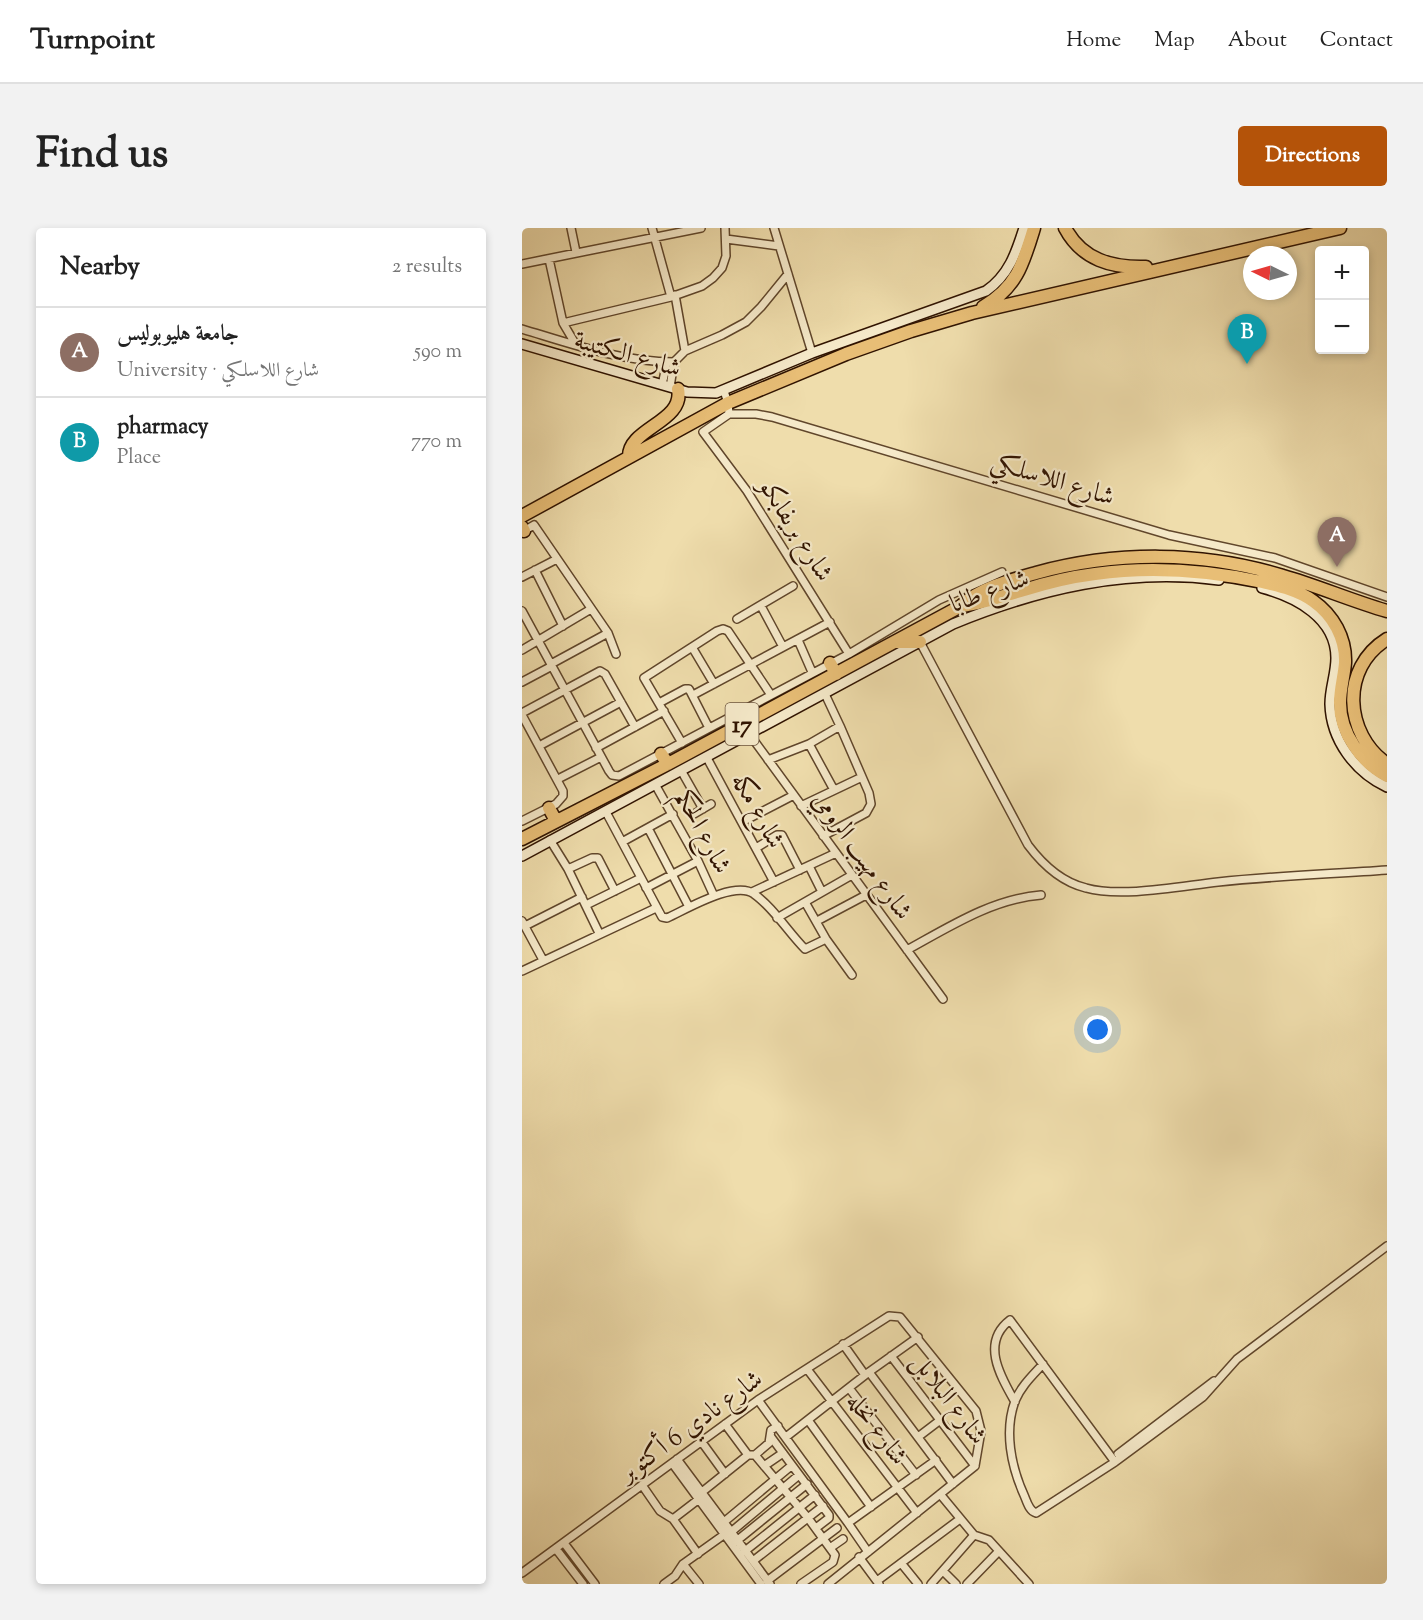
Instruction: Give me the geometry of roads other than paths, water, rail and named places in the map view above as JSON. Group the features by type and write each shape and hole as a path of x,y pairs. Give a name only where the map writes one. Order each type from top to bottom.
{"highway":[{"path":"972,313 998,297 1013,282 1022,265 1034,228"},
{"path":"1065,228 1080,249 1102,262 1124,267 1174,265"},
{"path":"522,516 727,403 846,354 911,331 972,313 1340,228"},
{"path":"628,457 629,450 635,441 674,409 678,400 670,387"},
{"path":"961,606 979,594 1024,577 1060,567 1119,558 1175,558 1209,560 1281,575 1387,611"},
{"path":"961,606 1092,574 1155,570 1266,584 1300,593 1330,617 1342,639 1345,652 1340,705 1346,733 1362,757 1387,776"},
{"name":"17","path":"522,839 833,668 896,642 961,606"},
{"path":"1383,641 1358,670 1353,688 1352,705 1361,736 1370,750 1387,764"},
{"path":"896,642 920,642"},
{"path":"549,808 556,821"}],"street":[{"path":"571,228 576,252"},
{"path":"652,228 673,296 685,351"},
{"path":"522,264 701,228"},
{"path":"563,323 673,296 702,286 722,268 726,256 725,228"},
{"path":"774,228 812,353"},
{"path":"727,403 812,353 986,291 1005,274 1017,251 1024,228"},
{"path":"726,239 779,246"},
{"path":"549,259 563,323 576,345"},
{"path":"522,329 622,357 671,362 685,351 746,322 788,274"},
{"name":"شارع الكتيبة","path":"522,344 670,387 708,394 727,403"},
{"path":"670,387 671,362"},
{"name":"شارع بريفابكو","path":"727,403 703,432 747,491 849,654"},
{"name":"شارع اللاسلكي","path":"727,403 756,414 1169,535 1275,558 1387,597"},
{"path":"526,529 557,559 608,633 616,654"},
{"path":"522,577 557,559"},
{"path":"535,570 563,626"},
{"path":"522,610 601,758 612,775 619,776 665,759 682,743 812,672 833,668 849,654 939,600 1002,572"},
{"name":"شارع طابا","path":"522,856 656,786 953,624 1028,596 1065,587 1123,578 1211,576 1273,591 1308,608 1325,624 1331,634 1336,658 1330,702 1335,732 1342,747 1361,770 1387,787"},
{"path":"737,619 793,586"},
{"path":"760,606 783,647"},
{"path":"522,650 591,609"},
{"path":"693,695 830,622"},
{"path":"682,743 644,678 717,631 725,630 771,695"},
{"path":"522,682 608,633"},
{"path":"798,640 812,672"},
{"path":"920,642 1028,845 1044,865 1070,883 1086,889 1110,892 1387,870"},
{"path":"692,647 714,684"},
{"path":"522,821 549,808 563,796 558,779 522,714 597,671 602,671 635,727"},
{"path":"659,703 685,689 690,690 709,728"},
{"path":"823,836 866,813 871,799 825,694"},
{"path":"539,746 621,702"},
{"path":"596,748 664,711"},
{"path":"768,760 809,744 840,726"},
{"name":"شارع مهيب الرومي","path":"750,735 943,999"},
{"path":"809,744 834,790"},
{"path":"558,779 601,758"},
{"name":"شارع مكه","path":"707,758 774,882"},
{"path":"681,772 703,809"},
{"path":"801,806 862,777"},
{"name":"شارع الحكم","path":"656,786 698,861 714,896"},
{"path":"742,822 794,795"},
{"path":"694,814 711,804"},
{"path":"606,812 662,917 667,918 714,896 738,889 752,892 805,949 826,939"},
{"path":"622,842 673,814"},
{"path":"648,828 689,908"},
{"path":"756,848 777,835 782,835 800,870"},
{"path":"550,840 568,869 599,933"},
{"path":"752,892 836,853"},
{"path":"568,869 592,858 598,858 615,891"},
{"path":"646,888 698,861"},
{"path":"809,867 822,892"},
{"path":"777,918 852,875"},
{"path":"586,905 641,878"},
{"path":"817,921 866,895"},
{"path":"907,950 991,907 1019,897 1041,895"},
{"path":"543,960 524,923 582,897"},
{"path":"806,902 826,939 852,975"},
{"path":"522,971 599,933 657,911"},
{"path":"1043,1364 1021,1390 1015,1402 1010,1432 1010,1449 1018,1479 1032,1512 1039,1513 1112,1462 1220,1378 1237,1359 1387,1246"},
{"name":"شارع نادي 6 أكتوبر","path":"522,1573 759,1400 885,1317 900,1317 918,1337"},
{"path":"1015,1402 996,1362 996,1339 1001,1327 1010,1320 1112,1462"},
{"path":"786,1437 918,1337 976,1411 981,1431 975,1466 828,1584"},
{"path":"843,1344 953,1484"},
{"name":"شارع البلابل","path":"891,1356 975,1466"},
{"name":"شارع نخله","path":"807,1369 916,1513"},
{"path":"849,1388 916,1475"},
{"path":"759,1400 868,1552"},
{"path":"808,1420 871,1507"},
{"path":"918,1437 939,1421"},
{"path":"725,1424 799,1507 835,1555 833,1562 801,1584"},
{"path":"673,1519 725,1474 769,1443 771,1430 777,1426"},
{"path":"771,1437 823,1506 829,1518 816,1528"},
{"path":"701,1441 725,1474"},
{"path":"764,1466 783,1453"},
{"path":"848,1523 936,1460"},
{"path":"675,1461 766,1583"},
{"path":"724,1522 791,1466"},
{"path":"664,1584 675,1576 683,1564 728,1533 799,1475"},
{"path":"735,1542 807,1484"},
{"path":"642,1485 660,1511 673,1519 698,1554"},
{"path":"940,1494 974,1535 988,1540 1026,1583"},
{"path":"746,1551 815,1495"},
{"path":"701,1496 724,1522 728,1533"},
{"path":"753,1561 823,1506"},
{"path":"860,1557 878,1583 960,1519"},
{"path":"766,1583 837,1528"},
{"path":"931,1584 974,1535"},
{"path":"830,1548 843,1539"},
{"path":"735,1542 746,1551 766,1583"},
{"path":"564,1543 595,1584"},
{"path":"556,1549 583,1584"},
{"path":"967,1584 999,1551"},
{"path":"901,1563 918,1584"},
{"path":"683,1564 699,1584"},
{"path":"943,1571 956,1584"},
{"path":"837,1577 842,1584"}],"place":[{"name":"pharmacy","path":"1247,364"},
{"name":"جامعة هليوبوليس","path":"1337,567"}]}
